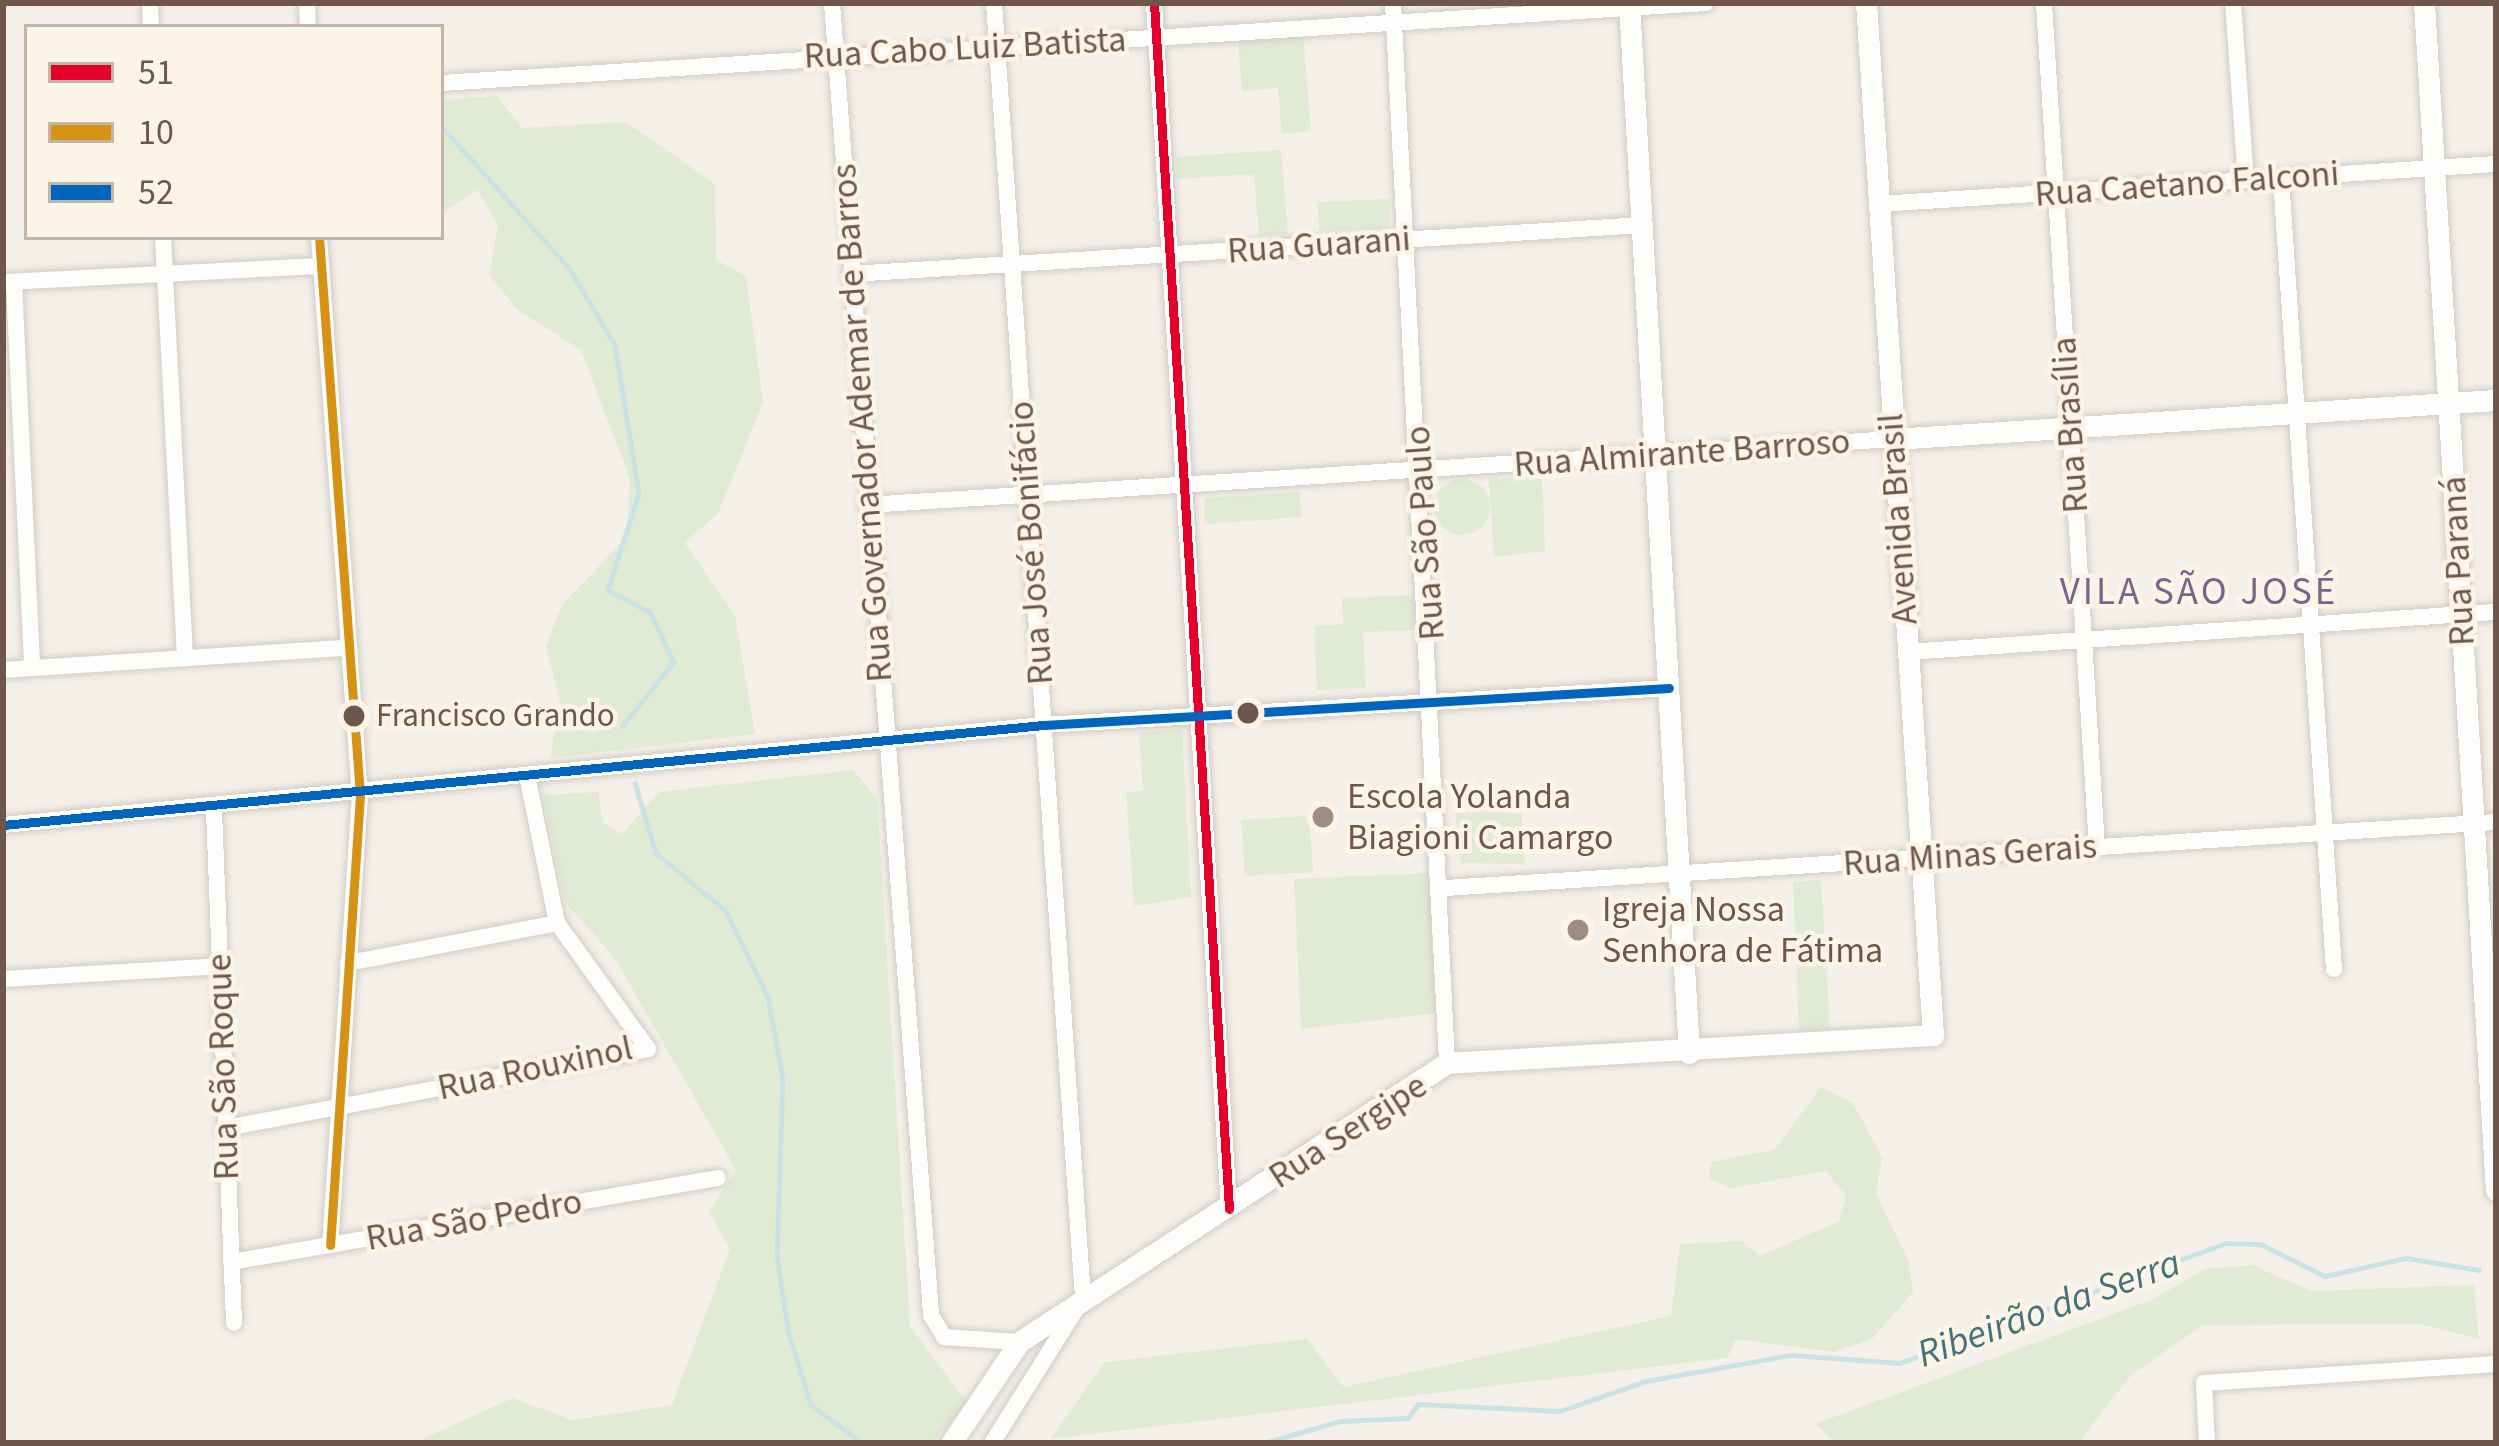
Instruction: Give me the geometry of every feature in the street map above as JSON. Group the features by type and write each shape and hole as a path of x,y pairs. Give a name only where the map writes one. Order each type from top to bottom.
{"street":[{"name":"Rua Governador Ademar de Barros","path":"832,3 884,740 931,1315 944,1337 1019,1342"},
{"name":"Rua José Bonifácio","path":"994,3 1083,1298"},
{"path":"1154,3 1228,1208"},
{"name":"Rua Cabo Luiz Batista","path":"444,82 1156,37 1393,13 1705,3"},
{"name":"Avenida Brasil","path":"1866,3 1933,1035"},
{"name":"Rua Brasília","path":"2044,3 2097,847"},
{"path":"2233,3 2246,180"},
{"name":"Rua Paraná","path":"2424,3 2461,615 2485,823 2496,1190"},
{"path":"1629,5 1689,1052"},
{"name":"Rua São Paulo","path":"1393,13 1436,702 1447,1063"},
{"name":"Rua Caetano Falconi","path":"1879,204 2496,164"},
{"path":"2281,178 2334,969"},
{"name":"Rua Guarani","path":"851,274 1642,225"},
{"path":"163,240 185,658"},
{"path":"319,240 360,795 330,1245"},
{"path":"32,668 8,282 321,266"},
{"name":"Rua Almirante Barroso","path":"867,505 2496,400"},
{"path":"1907,652 2496,613"},
{"path":"3,670 346,648"},
{"path":"3,825 214,811 1044,725 1669,688"},
{"name":"Rua Rouxinol","path":"339,1106 648,1049 557,923 527,776"},
{"name":"Rua São Roque","path":"214,811 234,1323"},
{"name":"Rua Minas Gerais","path":"1445,887 2485,823"},
{"path":"349,963 557,923"},
{"path":"3,979 219,967"},
{"name":"Rua Sergipe","path":"1019,1342 1447,1063 1933,1035"},
{"path":"226,1128 339,1106"},
{"name":"Rua São Pedro","path":"231,1262 718,1178"},
{"path":"992,1443 1083,1298"},
{"path":"954,1438 1019,1342"},
{"path":"2207,1443 2204,1383 2496,1364"}],"green space":[{"path":"1303,35 1311,131 1282,134 1278,88 1242,91 1238,40"},
{"path":"497,96 522,128 626,122 715,184 716,260 746,276 763,402 718,513 685,543 735,616 755,734 550,758 560,701 546,647 562,605 627,537 630,479 581,350 518,310 489,275 498,226 478,190 444,211 444,100"},
{"path":"1281,150 1288,234 1259,236 1254,174 1177,179 1176,157"},
{"path":"1389,199 1390,229 1319,231 1318,202"},
{"path":"1542,477 1545,551 1494,557 1489,479"},
{"path":"1462,479 1482,487 1490,507 1482,527 1462,535 1442,527 1434,507 1442,487"},
{"path":"1299,492 1302,517 1204,524 1205,498"},
{"path":"1414,595 1415,630 1363,632 1366,688 1317,690 1314,626 1343,624 1342,598"},
{"path":"1182,729 1191,897 1134,906 1126,793 1143,790 1139,733"},
{"path":"853,770 877,799 910,1326 967,1402 933,1443 414,1443 513,1398 572,1420 672,1405 730,1249 709,1212 736,1170 614,957 565,902 543,795 598,792 603,823 622,834 659,792"},
{"path":"1521,809 1525,864 1461,863 1455,813"},
{"path":"1309,816 1313,872 1245,876 1241,820"},
{"path":"1428,873 1437,1013 1301,1029 1294,879"},
{"path":"1821,880 1830,1029 1799,1031 1793,882"},
{"path":"1821,1087 1853,1103 1882,1157 1876,1193 1908,1260 1913,1292 1872,1339 1834,1352 1736,1339 1727,1358 1050,1439 1105,1362 1307,1339 1344,1387 1671,1316 1680,1244 1741,1241 1760,1256 1839,1221 1846,1196 1826,1171 1731,1188 1709,1179 1711,1162 1774,1150"},
{"path":"2252,1265 2311,1291 2474,1285 2479,1339 2419,1324 2203,1325 2131,1375 2078,1443 1837,1443 1815,1424 2154,1299 2204,1269"}],"waterway":[{"path":"444,129 570,269 615,345 639,494 608,590 650,612 674,662 623,726"},
{"path":"635,783 656,853 726,911 768,997 783,1079 777,1256 789,1334 811,1405 863,1443"},
{"name":"Ribeirão da Serra","path":"1264,1443 1340,1421 1408,1418 1418,1404 1560,1411 1646,1381 1791,1355 1900,1363 2226,1243 2260,1244 2325,1276 2406,1258 2479,1270"}],"transit line":[{"name":"51","path":"1154,3 1229,1209"},
{"name":"10","path":"319,240 360,795 330,1245"},
{"name":"52","path":"3,825 1044,725 1669,688"}],"place":[{"name":"Francisco Grando","path":"354,716"},
{"name":"Escola Yolanda Biagioni Camargo","path":"1323,817"},
{"name":"Igreja Nossa Senhora de Fátima","path":"1578,930"}],"district":[{"name":"VILA SÃO JOSÉ","path":"2199,592"}]}
